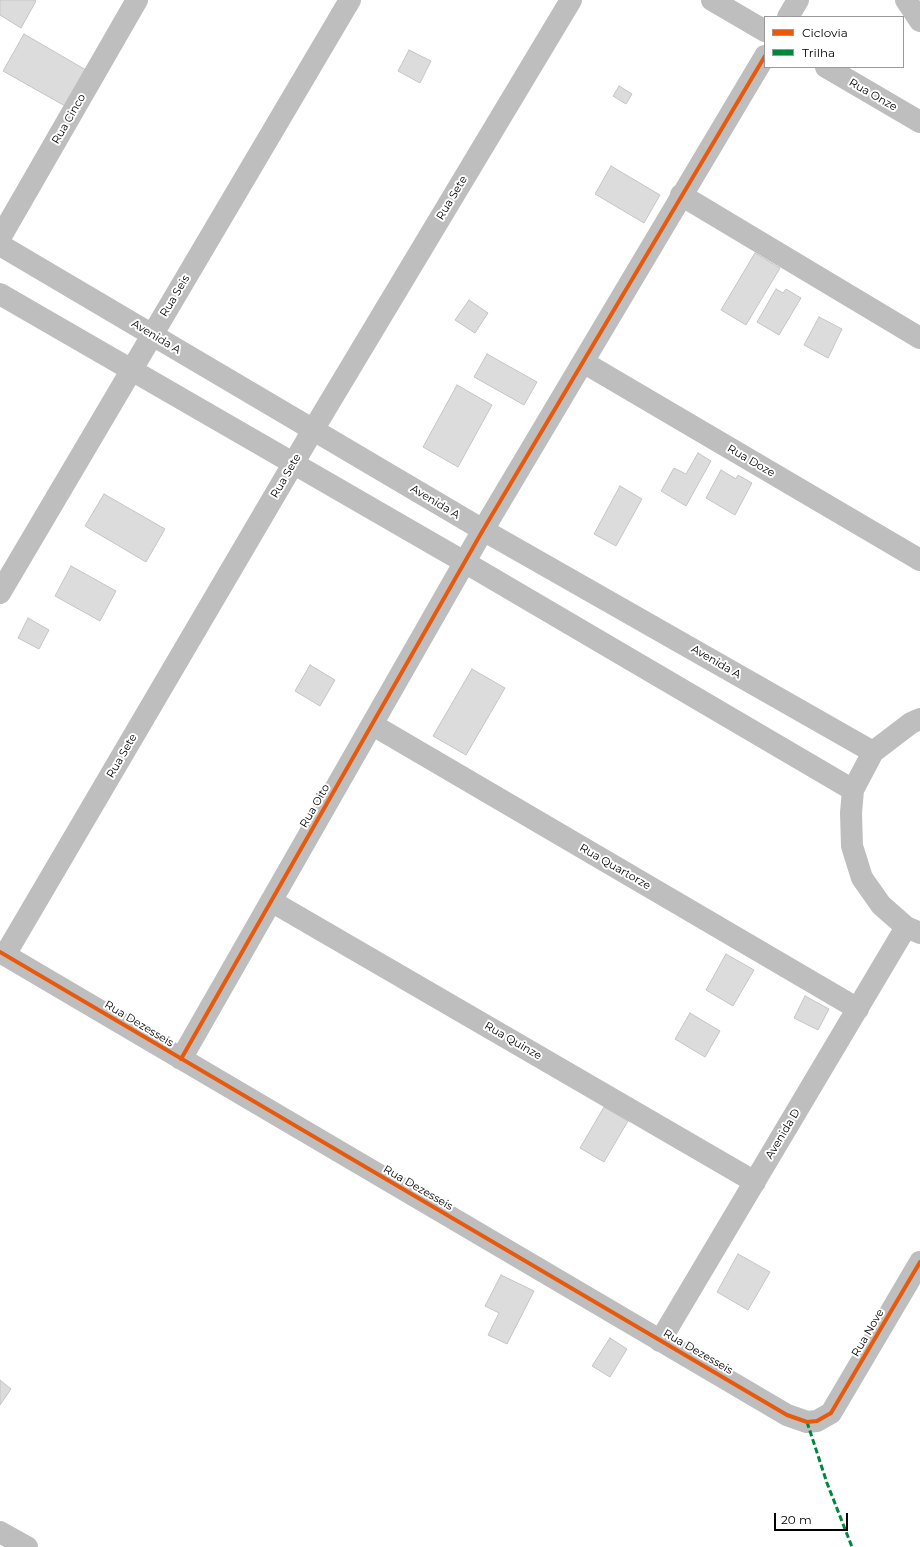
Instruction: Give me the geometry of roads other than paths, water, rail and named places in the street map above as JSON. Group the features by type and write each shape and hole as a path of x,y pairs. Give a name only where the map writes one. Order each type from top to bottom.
{"street":[{"name":"Rua Cinco","path":"0,238 137,0"},
{"name":"Rua Seis","path":"0,593 350,0"},
{"name":"Rua Sete","path":"3,953 570,0"},
{"path":"712,0 764,30"},
{"path":"789,16 798,0"},
{"path":"906,0 920,21"},
{"name":"Rua Oito","path":"181,1059 466,563 483,530 764,58"},
{"name":"Rua Onze","path":"828,68 920,122"},
{"path":"681,195 920,338"},
{"name":"Avenida A","path":"0,245 483,530 873,752"},
{"path":"0,294 466,563 853,790"},
{"name":"Rua Doze","path":"582,362 920,560"},
{"path":"913,930 881,905 862,878 852,846 851,813 853,790 873,752 911,723 920,719"},
{"name":"Rua Quartorze","path":"373,725 858,1009"},
{"name":"Rua Quinze","path":"271,901 755,1182"},
{"name":"Avenida D","path":"660,1341 858,1009 913,930"},
{"name":"Rua Dezesseis","path":"3,953 787,1415 807,1422 817,1421 831,1413"},
{"name":"Rua Nove","path":"831,1413 920,1262"},
{"path":"0,1532 27,1547"}]}
